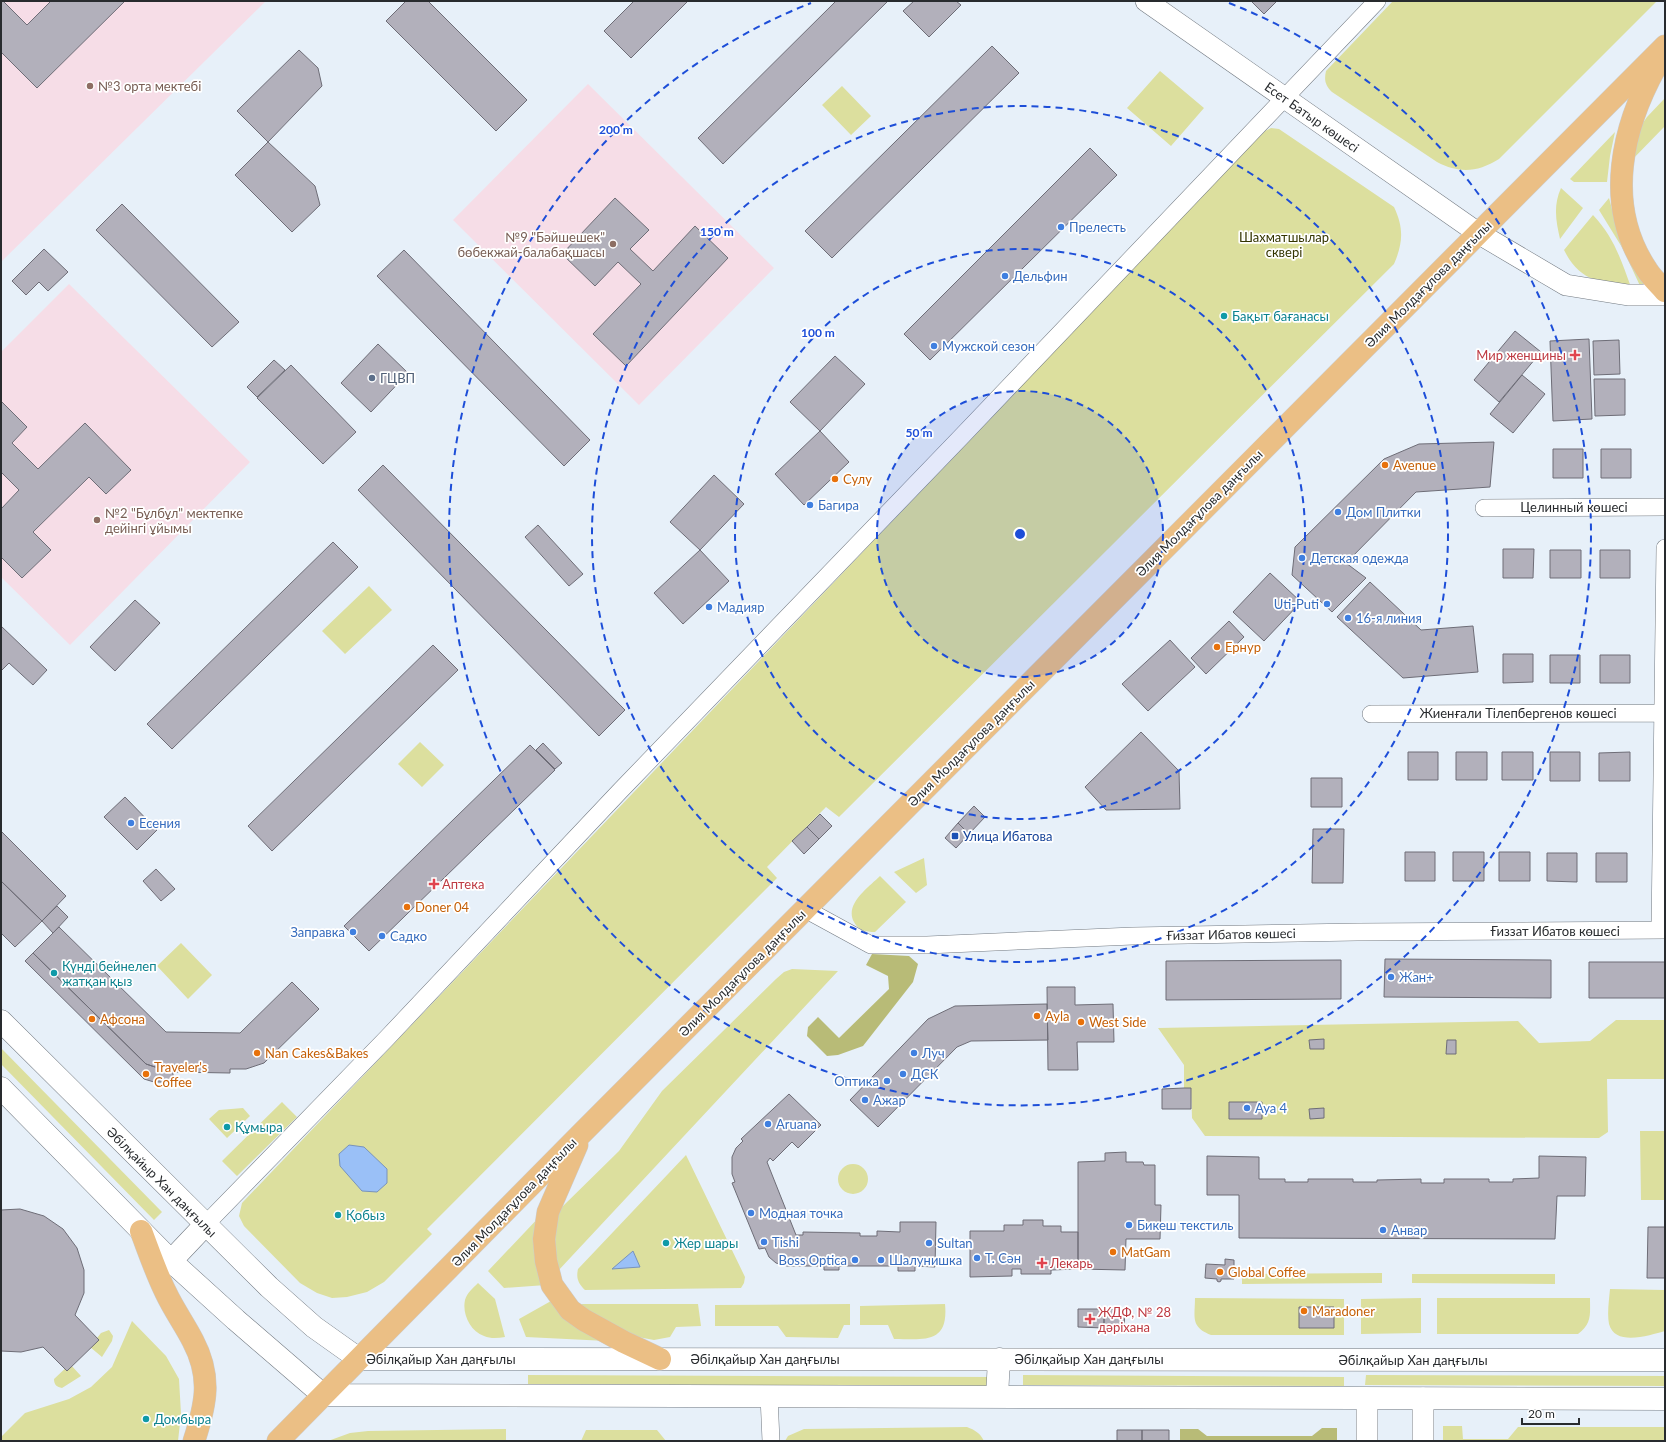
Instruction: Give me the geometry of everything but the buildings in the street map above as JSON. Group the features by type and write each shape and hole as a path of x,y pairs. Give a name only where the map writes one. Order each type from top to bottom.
{"main road":[{"name":"Әлия Молдағұлова даңғылы","path":"278,1441 583,1132 1665,46"},
{"path":"1665,50 1647,82 1633,114 1625,149 1621,180 1624,208 1638,255 1648,271 1665,291"},
{"name":"Әбілқайыр Хан даңғылы","path":"1,1021 269,1287 314,1327 359,1359 1665,1360"},
{"path":"1,1088 171,1261 236,1320 323,1395 1665,1399"},
{"path":"583,1132 548,1212 544,1239 546,1261 552,1285 570,1310 584,1320 624,1342 660,1359"},
{"path":"171,1261 205,1225"},
{"path":"141,1231 166,1293 194,1341 200,1356 204,1372 206,1393 202,1414 194,1441"},
{"path":"997,1397 999,1359"}],"street":[{"name":"Есет Батыр көшесі","path":"1146,1 1478,233 1566,285 1628,295 1665,295"},
{"path":"205,1225 387,1038 614,798 979,419 1376,1"},
{"name":"Целинный көшесі","path":"1484,508 1665,507"},
{"path":"1662,930 1665,548"},
{"name":"Жиенғали Тілепбергенов көшесі","path":"1371,714 1664,713"},
{"name":"Ғиззат Ибатов көшесі","path":"806,909 871,945 928,945 1141,936 1357,932 1662,930"},
{"path":"769,1396 771,1441"},
{"path":"1367,1398 1367,1441"},
{"path":"1423,1398 1423,1441"}],"shaded area":[{"name":"№3 орта мектебі","path":"1,1 266,1 1,262"},
{"name":"№9 \"Бәйшешек\" бөбекжай-балабақшасы","path":"588,84 774,268 639,405 453,220"},
{"name":"№2 \"Бұлбұл\" мектепке дейінгі ұйымы","path":"69,284 250,462 70,645 1,577 1,352"}],"green space":[{"path":"1393,1 1657,1 1499,159 1484,167 1461,170 1445,166 1437,162 1332,92 1326,85 1326,71"},
{"path":"1160,71 1204,108 1171,146 1127,108"},
{"path":"842,86 871,116 851,135 822,105"},
{"path":"1665,98 1665,126 1630,162 1640,127 1647,117"},
{"name":"Шахматшылар сквері","path":"1271,128 1279,129 1394,207 1401,229 1401,242 1394,264 839,817 826,807 767,867 777,878 427,1229 432,1234 384,1282 367,1292 347,1297 332,1298 317,1293 300,1283 244,1226 239,1216 242,1203 1250,146 1265,131"},
{"path":"1615,132 1607,182 1574,182 1570,179"},
{"path":"1561,188 1583,208 1560,239 1556,220 1556,207"},
{"path":"1609,198 1619,235 1650,289 1641,288 1623,249 1599,210"},
{"path":"1593,215 1612,240 1631,287 1600,282 1592,279 1577,269 1570,261 1564,250"},
{"path":"369,586 392,610 345,654 322,631"},
{"path":"420,742 444,765 422,787 398,764"},
{"path":"924,858 927,885 916,893 894,872"},
{"path":"880,876 906,902 875,932 865,931 860,929 854,922 852,909 859,896"},
{"path":"181,943 212,975 188,999 157,966"},
{"path":"872,954 909,956 918,964 913,982 863,1046 838,1055 827,1056 807,1036 808,1027 818,1017 839,1038 889,989 888,976 866,965"},
{"path":"792,969 838,971 557,1272 551,1236 555,1220 562,1207 619,1151 662,1091 776,979 784,972"},
{"path":"1616,1020 1665,1020 1665,1079 1607,1079 1608,1132 1599,1138 1205,1136 1192,1118 1191,1088 1184,1088 1184,1065 1158,1028 1518,1021 1539,1043 1590,1041"},
{"path":"1,1048 162,1212 154,1220 1,1064"},
{"path":"282,1102 297,1117 237,1176 222,1161"},
{"path":"243,1108 250,1116 227,1138 209,1119 219,1110"},
{"path":"1640,1131 1665,1131 1665,1200 1641,1200"},
{"path":"686,1155 745,1277 741,1288 585,1290 578,1280 578,1269"},
{"path":"853,1164 864,1168 868,1179 864,1190 853,1194 842,1190 838,1179 842,1168"},
{"path":"542,1214 546,1285 504,1288 488,1271"},
{"path":"1382,1273 1382,1283 1242,1284 1242,1274"},
{"path":"1412,1274 1555,1274 1555,1284 1412,1283"},
{"path":"478,1283 495,1299 505,1337 492,1338 479,1334 468,1321 464,1305 465,1300"},
{"path":"1610,1289 1665,1290 1665,1331 1634,1338 1618,1335 1613,1331 1609,1324 1608,1307"},
{"path":"1195,1298 1344,1299 1344,1335 1211,1335 1200,1329 1195,1321"},
{"path":"1421,1298 1421,1333 1361,1334 1361,1299"},
{"path":"1437,1298 1590,1298 1590,1314 1586,1326 1578,1334 1437,1334"},
{"path":"551,1301 607,1341 526,1337 519,1319"},
{"path":"576,1304 698,1304 701,1326 676,1327 670,1337 654,1340 638,1337"},
{"path":"850,1304 850,1325 844,1325 838,1338 786,1337 778,1326 715,1326 715,1305"},
{"path":"945,1304 943,1327 932,1337 924,1339 894,1339 888,1325 860,1325 860,1306"},
{"path":"132,1321 166,1356 179,1379 181,1414 178,1441 1,1441 1,1437 25,1413 69,1399 91,1387 112,1367"},
{"path":"109,1330 113,1336 112,1341 102,1357 90,1347 101,1333"},
{"path":"70,1364 81,1376 62,1388 57,1386 54,1379"},
{"path":"528,1375 991,1377 991,1386 528,1384"},
{"path":"1023,1375 1344,1377 1344,1386 1023,1385"},
{"path":"1366,1375 1665,1376 1665,1386 1365,1385"},
{"path":"1443,1426 1462,1426 1463,1439 1508,1439 1518,1427 1665,1427 1665,1441 1443,1441"},
{"path":"967,1427 977,1432 984,1441 785,1441 788,1436 804,1429"},
{"path":"1322,1428 1337,1428 1337,1441 1180,1441 1180,1429 1198,1429 1207,1436 1312,1436"},
{"path":"506,1429 506,1441 328,1441 350,1433 368,1431"},
{"path":"586,1430 657,1430 666,1441 581,1441"}],"water":[{"path":"349,1145 364,1147 387,1169 387,1183 377,1192 362,1191 340,1166 339,1154"},
{"path":"633,1251 640,1267 612,1269"}],"place":[{"name":"№3 орта мектебі","path":"90,86"},
{"name":"Прелесть","path":"1061,227"},
{"name":"№9 \"Бәйшешек\" бөбекжай-балабақшасы","path":"613,244"},
{"name":"Дельфин","path":"1005,276"},
{"name":"Бақыт бағанасы","path":"1224,316"},
{"name":"Мужской cезон","path":"934,346"},
{"name":"Мир женщины","path":"1575,355"},
{"name":"ГЦВП","path":"372,378"},
{"name":"Avenue","path":"1385,465"},
{"name":"Сулу","path":"835,479"},
{"name":"Багира","path":"810,505"},
{"name":"Дом Плитки","path":"1338,512"},
{"name":"№2 \"Бұлбұл\" мектепке дейінгі ұйымы","path":"97,520"},
{"name":"Детская одежда","path":"1302,558"},
{"name":"Uti-Puti","path":"1327,604"},
{"name":"Мадияр","path":"709,607"},
{"name":"16-я линия","path":"1348,618"},
{"name":"Ернур","path":"1217,647"},
{"name":"Есения","path":"131,823"},
{"name":"Улица Ибатова","path":"955,836"},
{"name":"Аптека","path":"434,884"},
{"name":"Doner 04","path":"407,907"},
{"name":"Заправка","path":"353,932"},
{"name":"Садко","path":"382,936"},
{"name":"Күнді бейнелеп жатқан қыз","path":"54,973"},
{"name":"Жан+","path":"1391,977"},
{"name":"Ayla","path":"1037,1016"},
{"name":"Афсона","path":"92,1019"},
{"name":"West Side","path":"1081,1022"},
{"name":"Nan Cakes&Bakes","path":"257,1053"},
{"name":"Луч","path":"914,1053"},
{"name":"Traveler's Coffee","path":"146,1074"},
{"name":"ДСК","path":"903,1074"},
{"name":"Оптика","path":"887,1081"},
{"name":"Ажар","path":"865,1100"},
{"name":"Aya 4","path":"1247,1108"},
{"name":"Aruana","path":"768,1124"},
{"name":"Құмыра","path":"227,1127"},
{"name":"Модная точка","path":"751,1213"},
{"name":"Қобыз","path":"338,1215"},
{"name":"Бикеш текстиль","path":"1129,1225"},
{"name":"Анвар","path":"1383,1230"},
{"name":"Tishi","path":"764,1242"},
{"name":"Жер шары","path":"666,1243"},
{"name":"Sultan","path":"929,1243"},
{"name":"MatGam","path":"1113,1252"},
{"name":"Т. Сән","path":"977,1258"},
{"name":"Boss Optica","path":"855,1260"},
{"name":"Шалунишка","path":"881,1260"},
{"name":"Лекарь","path":"1042,1263"},
{"name":"Global Coffee","path":"1220,1272"},
{"name":"Maradoner","path":"1304,1311"},
{"name":"ЖДФ, № 28 дәріхана","path":"1090,1319"},
{"name":"Домбыра","path":"146,1419"}]}
